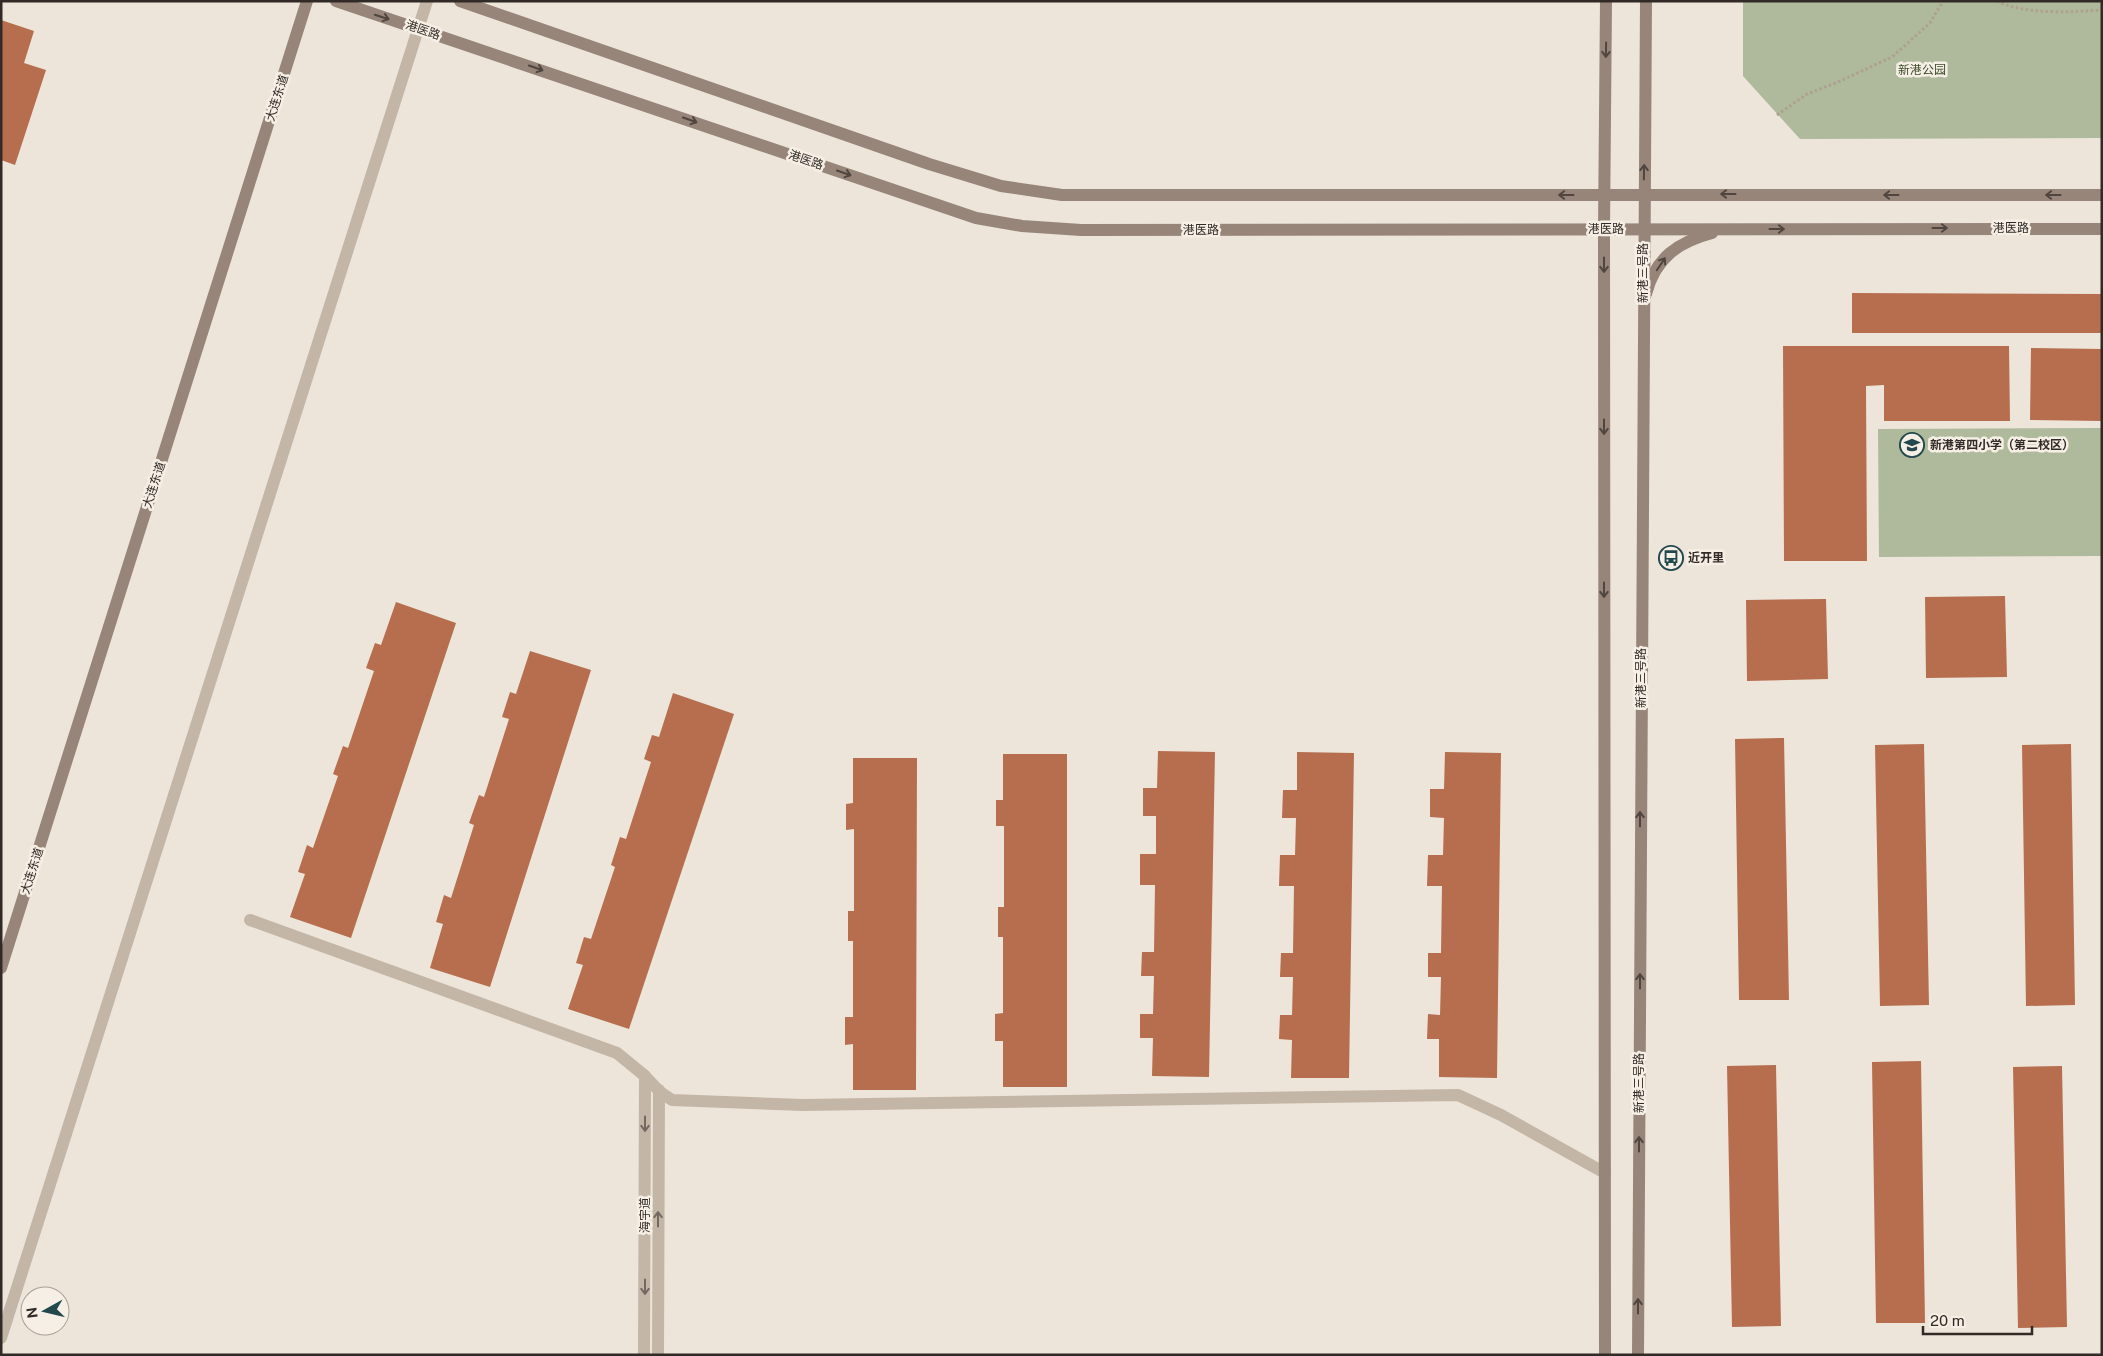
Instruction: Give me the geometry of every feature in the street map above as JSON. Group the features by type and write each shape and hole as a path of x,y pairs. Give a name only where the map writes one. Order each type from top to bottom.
{"street":[{"name":"大连东道","path":"1,968 308,1"},
{"name":"港医路","path":"336,1 976,218 1022,226 1081,230 2102,229"},
{"path":"1,1338 427,1"},
{"path":"460,1 930,164 1001,186 1062,195 2102,195"},
{"path":"1605,1355 1604,195 1606,1"},
{"name":"新港三号路","path":"1638,1355 1643,229 1646,1"},
{"path":"1643,308 1653,276 1668,254 1679,245 1692,239 1728,229"},
{"path":"250,920 617,1054 672,1100 683,1102 803,1105 1458,1095 1501,1115 1605,1173"},
{"name":"海宇道","path":"644,1355 645,1076"},
{"name":"海宇道","path":"658,1090 658,1355"}],"path":[{"path":"1777,114 1807,94 1892,57 1930,23 1943,1"},
{"path":"1997,1 2006,6 2064,13 2102,10"}],"green space":[{"name":"新港公园","path":"1743,1 2102,1 2102,138 1800,139 1743,76"},
{"path":"2102,428 2102,556 1879,557 1878,429"}],"building":[{"path":"1,20 34,31 24,63 46,70 15,165 1,160"},
{"path":"1852,293 2102,294 2102,333 1852,333"},
{"path":"1783,346 2009,346 2010,421 1884,421 1884,385 1866,386 1867,561 1784,561"},
{"path":"2031,348 2102,349 2102,421 2030,420"},
{"path":"2005,596 2007,677 1926,678 1925,597"},
{"path":"1826,599 1828,679 1747,681 1746,600"},
{"path":"396,602 456,623 351,938 290,917 305,874 298,872 307,845 313,848 338,776 333,774 343,746 348,748 374,671 366,668 375,643 381,645"},
{"path":"530,651 591,670 490,987 430,968 443,924 436,922 444,895 451,898 474,825 469,823 479,795 484,797 509,719 502,717 510,692 516,694"},
{"path":"673,693 734,714 629,1029 568,1009 583,965 576,963 584,937 591,939 615,867 611,865 620,837 626,839 651,762 644,759 652,735 659,737"},
{"path":"1784,738 1789,1000 1739,1000 1735,739"},
{"path":"1924,744 1929,1005 1880,1006 1875,745"},
{"path":"2071,744 2075,1005 2026,1006 2022,745"},
{"path":"1158,751 1215,752 1209,1077 1152,1076 1153,1038 1140,1038 1140,1014 1153,1014 1154,976 1141,976 1142,952 1154,952 1155,885 1140,885 1140,854 1156,854 1156,816 1143,816 1143,788 1157,788"},
{"path":"1297,752 1354,753 1349,1078 1291,1078 1292,1040 1279,1039 1280,1015 1292,1015 1293,977 1280,977 1281,953 1293,953 1294,886 1279,886 1280,855 1295,855 1296,818 1282,818 1283,790 1297,790"},
{"path":"1445,752 1501,753 1497,1078 1439,1077 1439,1039 1427,1039 1428,1014 1440,1015 1441,977 1428,977 1428,953 1441,953 1442,886 1427,886 1428,855 1443,855 1444,818 1430,817 1430,789 1444,789"},
{"path":"1003,754 1067,754 1067,1087 1003,1087 1003,1041 995,1041 995,1014 1003,1013 1003,937 998,937 998,907 1004,907 1004,826 996,826 996,800 1003,800"},
{"path":"853,758 917,758 916,1090 853,1090 853,1044 845,1045 845,1017 853,1017 853,941 848,941 848,911 854,911 854,829 846,830 846,804 853,803"},
{"path":"1921,1061 1925,1323 1876,1323 1872,1062"},
{"path":"1776,1065 1781,1326 1732,1327 1727,1066"},
{"path":"2062,1066 2067,1327 2018,1328 2013,1067"}],"place":[{"name":"新港第四小学（第二校区）","path":"1912,445"},
{"name":"近开里","path":"1671,558"}]}
